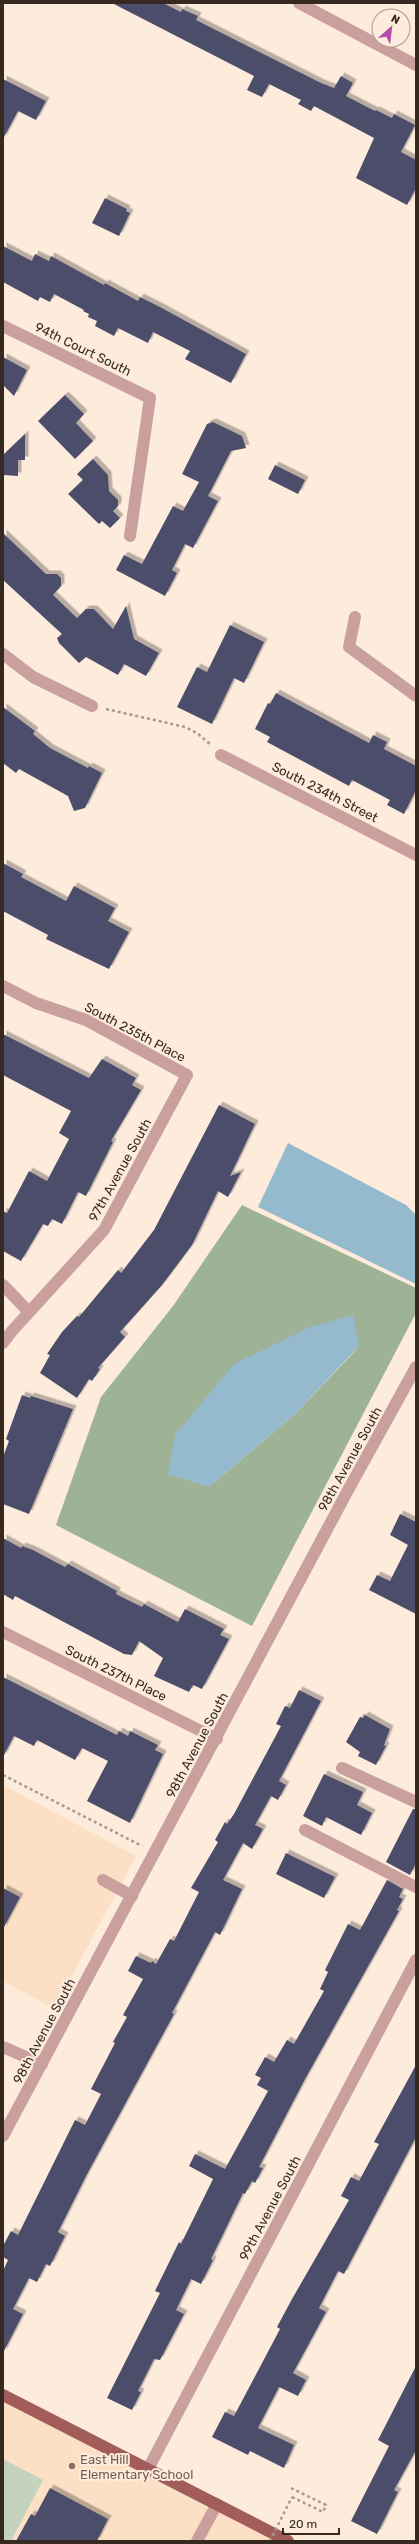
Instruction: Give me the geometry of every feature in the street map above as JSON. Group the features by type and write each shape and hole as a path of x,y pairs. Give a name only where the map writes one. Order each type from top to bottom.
{"main road":[{"path":"3,2395 288,2541"}],"street":[{"path":"299,3 416,65"},
{"name":"94th Court South","path":"3,326 150,398 130,536"},
{"path":"355,617 348,647 416,696"},
{"path":"3,654 33,677 92,706"},
{"name":"South 234th Street","path":"221,755 416,854"},
{"name":"South 235th Place","path":"3,986 36,1003 86,1020 187,1075"},
{"name":"97th Avenue South","path":"3,1343 29,1312 104,1230 187,1075"},
{"path":"3,1285 29,1312"},
{"name":"98th Avenue South","path":"3,2136 156,1853 347,1492 416,1367"},
{"name":"South 237th Place","path":"3,1632 217,1738"},
{"path":"342,1768 416,1802"},
{"path":"305,1830 416,1887"},
{"path":"103,1880 132,1896"},
{"name":"99th Avenue South","path":"148,2469 416,1960"},
{"path":"3,2047 42,2064"},
{"path":"197,2541 217,2504"}],"path":[{"path":"92,706 125,712 185,727 207,740 221,755"},
{"path":"3,1775 156,1853"},
{"path":"270,2541 292,2497 323,2512 326,2505 291,2488"}],"shaded area":[{"path":"3,1785 136,1856 54,2009 3,1981"},
{"name":"East Hill Elementary School","path":"3,2395 288,2541 3,2541"}],"green space":[{"path":"242,1205 416,1288 416,1313 252,1626 56,1525 101,1397 173,1306","holes":["359,1347 295,1414 209,1487"]},
{"path":"3,2459 43,2480 11,2541 3,2541"}],"water":[{"path":"288,1143 406,1205 416,1215 416,1284 258,1207"},
{"path":"353,1315 359,1346 295,1414 209,1487 168,1474 175,1435 234,1364 310,1327"}],"building":[{"path":"112,3 163,3 181,12 182,9 198,16 196,20 321,83 334,88 341,76 353,83 346,96 375,111 376,110 392,118 394,114 415,125 401,152 416,160 416,188 407,205 356,178 374,138 314,106 311,111 298,104 301,100 269,84 262,97 247,90 254,76"},
{"path":"3,79 46,101 36,120 18,111 3,139"},
{"path":"105,198 127,209 126,211 130,213 119,236 92,223"},
{"path":"3,246 32,261 35,254 49,261 51,256 104,285 105,283 138,301 140,297 160,307 246,354 231,383 185,359 190,351 153,332 148,343 118,328 114,336 95,326 97,321 88,317 89,314 83,311 84,310 54,294 50,302 40,297 38,301 3,282"},
{"path":"3,357 27,370 14,396 3,385"},
{"path":"65,395 84,414 76,423 93,441 75,459 38,421"},
{"path":"213,422 242,436 246,448 231,451 208,496 218,501 193,548 185,544 172,570 177,573 165,596 116,570 124,555 142,564 173,506 183,511 199,482 182,474 207,424"},
{"path":"25,434 25,460 18,460 18,476 3,475 3,455"},
{"path":"93,459 108,475 109,491 118,500 118,506 113,511 120,518 110,528 102,521 99,524 68,494 83,480 77,474"},
{"path":"275,465 305,480 298,494 268,479"},
{"path":"3,533 46,574 57,574 61,578 61,586 53,595 77,618 86,609 94,609 113,629 126,606 134,639 159,653 146,676 124,664 118,675 86,657 79,663 59,643 57,638 62,634 3,580"},
{"path":"230,625 264,642 244,683 234,678 212,724 177,707 197,667 207,672"},
{"path":"276,693 369,743 373,735 387,742 384,749 416,766 416,790 404,814 387,805 390,800 352,780 349,786 267,742 270,737 255,729 268,703 270,704"},
{"path":"3,707 35,731 33,734 50,748 88,768 89,766 102,773 85,808 74,811 68,796 19,769 16,773 3,763"},
{"path":"3,863 23,874 21,877 66,901 74,886 115,908 108,921 129,932 109,969 46,939 48,935 3,911"},
{"path":"3,1034 89,1078 102,1059 136,1078 132,1085 141,1090 111,1141 113,1142 86,1196 78,1192 62,1224 52,1219 48,1226 43,1224 21,1261 3,1251 3,1211 7,1213 29,1171 47,1181 69,1139 59,1133 71,1111 3,1075"},
{"path":"219,1105 255,1124 230,1176 241,1172 228,1197 218,1191 192,1245 162,1285 120,1332 125,1337 98,1368 100,1369 92,1381 89,1379 77,1398 40,1373 50,1355 47,1354 62,1332 77,1316 79,1317 118,1270 121,1273 154,1230"},
{"path":"22,1395 30,1398 31,1396 73,1409 29,1514 3,1504 3,1457 9,1441 6,1439"},
{"path":"400,1514 416,1522 416,1614 369,1590 377,1575 390,1581 408,1545 390,1535"},
{"path":"3,1538 21,1548 22,1546 33,1550 65,1567 68,1564 117,1591 116,1594 142,1607 144,1604 178,1622 185,1609 224,1629 220,1635 229,1639 202,1689 193,1685 189,1692 154,1676 163,1658 139,1641 132,1655 124,1654 15,1596 13,1600 3,1594"},
{"path":"3,1677 117,1735 119,1731 128,1736 130,1731 158,1745 155,1750 163,1754 130,1823 87,1801 108,1761 82,1748 75,1760 37,1740 34,1746 14,1736 3,1757"},
{"path":"299,1690 321,1701 279,1781 286,1785 278,1800 271,1796 255,1825 263,1829 252,1849 243,1843 223,1880 242,1889 220,1935 215,1932 172,2013 174,2014 86,2176 58,2232 65,2236 50,2266 46,2264 37,2282 29,2278 13,2309 23,2314 3,2353 3,2271 8,2260 3,2257 3,2246 11,2231 18,2235 75,2120 85,2125 101,2094 91,2089 115,2043 113,2042 127,2017 123,2015 143,1979 128,1971 136,1956 151,1963 152,1961 156,1964 170,1939 174,1941 199,1892 191,1888 218,1842 215,1840 225,1822 227,1824 234,1814 281,1726 276,1724 285,1706 290,1708"},
{"path":"365,1715 390,1729 384,1745 386,1746 376,1765 358,1756 360,1752 346,1742 360,1717 363,1718"},
{"path":"324,1774 363,1792 357,1805 372,1813 361,1835 326,1817 322,1826 303,1816"},
{"path":"413,1809 416,1809 416,1863 410,1875 386,1862"},
{"path":"286,1853 335,1877 324,1898 276,1874"},
{"path":"387,1880 403,1889 399,1897 403,1899 397,1910 399,1911 305,2079 259,2167 263,2168 255,2183 252,2181 245,2194 243,2193 211,2259 213,2260 201,2284 191,2279 176,2310 184,2314 160,2360 154,2359 138,2391 141,2392 132,2410 107,2398 160,2293 155,2291 179,2242 181,2244 213,2179 189,2166 195,2154 225,2169 268,2091 257,2085 261,2078 255,2075 265,2057 274,2062 287,2040 294,2044 324,1991 320,1989 328,1972 325,1970 348,1924 360,1930"},
{"path":"3,1888 20,1897 3,1929"},
{"path":"416,2065 416,2137 344,2274 338,2271 319,2308 326,2312 293,2373 306,2380 298,2396 279,2387 258,2428 294,2445 284,2468 250,2451 248,2455 212,2437 225,2412 234,2416 280,2329 277,2327 349,2200 341,2196 351,2177 359,2181 379,2144 374,2142"},
{"path":"416,2366 416,2450 394,2490 398,2492 377,2534 351,2521 389,2446 378,2440"},
{"path":"50,2488 108,2519 97,2541 16,2541 31,2514 35,2516"}],"place":[{"name":"East Hill Elementary School","path":"72,2466"}]}
